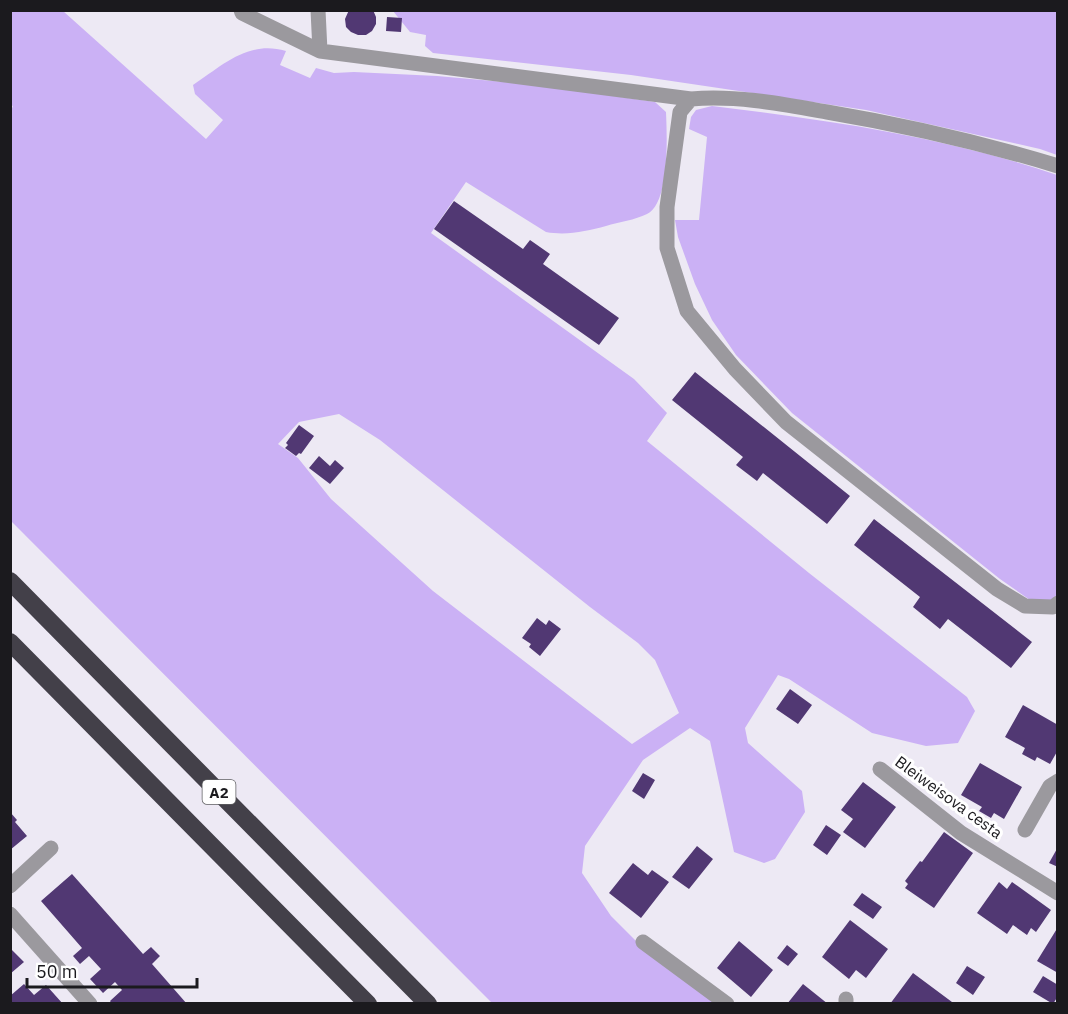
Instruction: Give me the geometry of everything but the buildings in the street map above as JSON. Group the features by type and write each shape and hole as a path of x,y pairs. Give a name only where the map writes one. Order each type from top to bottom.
{"highway":[{"name":"A2","path":"10,581 428,1004"},
{"name":"A2","path":"10,642 368,1004"}],"street":[{"path":"241,10 242,13 320,51 691,99 716,97 787,105 861,118 1004,150 1058,166"},
{"path":"318,10 320,51"},
{"path":"691,99 680,112 667,207 667,248 687,311 735,369 786,422 988,581 1025,606 1053,607 1058,603"},
{"name":"Bleiweisova cesta","path":"879,769 962,833 1058,893"},
{"name":"Bleiweisova cesta","path":"1025,830 1050,786 1058,781"},
{"path":"10,886 51,848"},
{"path":"10,914 90,1004"},
{"path":"644,942 727,1004"}],"shaded area":[{"path":"10,11 63,11 206,139 223,120 195,94 193,85 236,56 272,48 286,51 280,65 310,78 316,68 334,73 437,76 539,85 655,102 666,112 666,168 660,197 647,214 584,231 546,232 466,182 431,233 634,379 667,413 647,441 809,573 967,697 975,711 958,743 926,746 872,733 789,679 778,675 745,728 748,743 802,791 805,812 775,859 764,863 734,852 710,741 690,728 643,760 585,846 582,873 611,916 647,952 717,1003 492,1003 11,521 10,109 13,107 10,101","holes":["339,414 380,440 638,643 655,660 679,713 632,744 433,591 331,499 298,458 278,444 299,422"]},
{"path":"393,11 1057,11 1057,155 1040,149 866,110 631,75 433,53 425,46 426,35 410,32"},
{"path":"712,106 800,117 930,140 1057,175 1057,595 1049,602 1030,600 1000,579 792,413 736,355 712,320 695,284 678,237 675,220 699,220 707,137 689,129 691,117 696,110"}]}
